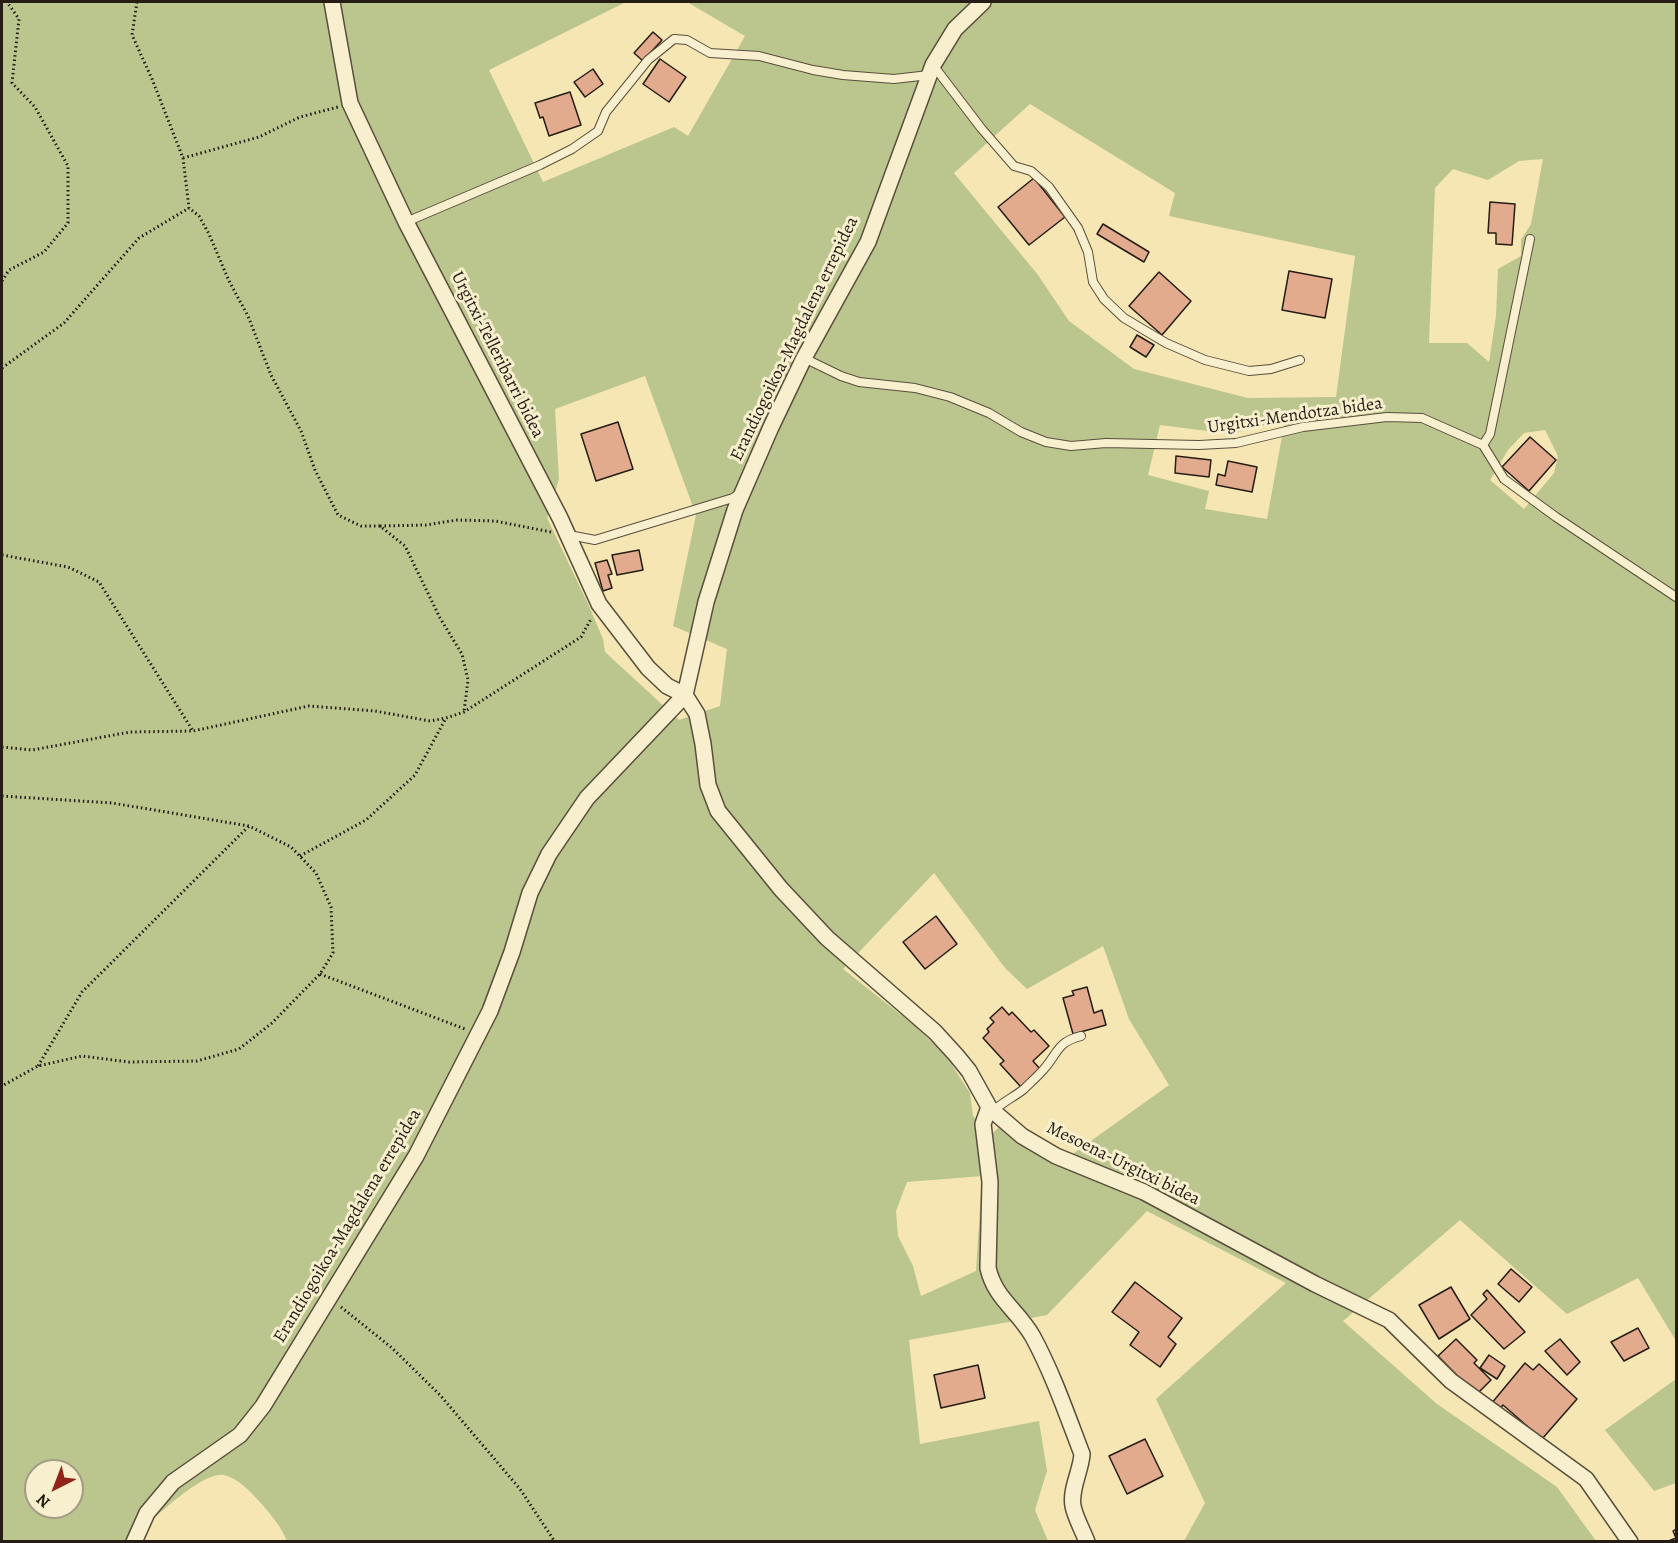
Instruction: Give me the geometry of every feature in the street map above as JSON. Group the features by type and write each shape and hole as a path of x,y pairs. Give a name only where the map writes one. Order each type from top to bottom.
{"street":[{"name":"Urgitxi-Telleribarri bidea","path":"332,2 350,103 406,222 568,535 599,604 648,668 667,686 685,695"},
{"name":"Erandiogoikoa-Magdalena errepidea","path":"134,1542 147,1513 173,1482 240,1435 263,1406 416,1156 490,1011 512,952 530,893 549,854 587,798 685,695 706,602 742,492 804,358 868,242 931,70 955,29 983,2"},
{"name":"Mesoena-Urgitxi bidea","path":"685,695 697,714 704,744 708,785 718,811 781,889 827,939 935,1032 969,1071 991,1109 1022,1136 1056,1156 1144,1192 1315,1284 1389,1320 1451,1381 1586,1479 1630,1542"},
{"path":"991,1109 983,1124 990,1182 988,1268 997,1293 1020,1318 1046,1362 1082,1454 1082,1466 1074,1492 1073,1506 1087,1542"}],"lane":[{"path":"406,222 572,149 598,131 606,112 648,60 674,39 687,40 710,53 759,56 843,75 894,79 931,70 1014,166 1031,171 1049,187 1078,228 1088,252 1093,282 1104,299 1124,318 1166,343 1195,356 1249,371 1271,369 1300,360"},
{"path":"1530,240 1490,434 1483,445 1504,479 1556,517 1677,597"},
{"name":"Urgitxi-Mendotza bidea","path":"804,358 859,382 915,388 950,397 989,413 1020,432 1046,442 1071,446 1106,443 1199,445 1236,443 1303,427 1387,417 1422,418 1483,445"},
{"path":"568,535 595,540 733,498 742,492"},
{"path":"991,1109 1021,1092 1044,1069 1061,1045 1081,1036"}],"path":[{"path":"2,281 9,270 44,252 68,223 68,166 35,107 12,83 19,19 7,2"},
{"path":"137,2 132,35 153,79 183,158 189,208 199,216 209,234 248,316 271,375 301,431 315,470 338,514 361,526 426,525 457,520 495,521 568,535"},
{"path":"183,158 259,137 300,117 350,103"},
{"path":"2,368 64,323 139,238 189,208"},
{"path":"380,525 405,546 440,618 462,654 468,680 464,712"},
{"path":"2,555 68,567 99,582 193,731"},
{"path":"2,747 32,750 130,732 193,731 309,706 375,711 430,721 446,718 464,712 581,637 599,604"},
{"path":"300,856 366,820 415,774 446,718"},
{"path":"2,796 112,803 249,826 291,847 316,873 332,907 333,953 320,974 272,1023 239,1049 197,1061 129,1062 82,1056 38,1066 2,1086"},
{"path":"38,1066 82,992 249,826"},
{"path":"320,974 478,1034"},
{"path":"329,1298 392,1348 440,1395 520,1489 555,1542"}],"green space":[{"path":"2,2 626,2 489,70 543,182 674,127 688,136 745,36 687,2 1676,2 1676,1341 1638,1278 1567,1314 1460,1220 1343,1321 1437,1404 1557,1487 1596,1541 1184,1541 1205,1503 1156,1399 1286,1283 1147,1211 1047,1315 909,1340 920,1444 1039,1421 1047,1471 1035,1510 1048,1541 287,1541 274,1519 247,1488 224,1475 202,1481 175,1500 132,1541 2,1542","holes":["1030,104 1175,193 1169,216 1355,256 1336,397 1248,398 1134,369 1069,321 1038,275 954,173","1543,159 1531,224 1521,240 1521,256 1498,269 1496,316 1489,362 1467,343 1429,343 1435,188 1453,169 1488,180 1519,161","645,376 696,515 673,626 727,649 720,706 679,720 605,652 603,639 589,606 547,518 559,479 555,409","1285,420 1267,519 1205,509 1209,491 1148,475 1160,425 1231,434","1545,430 1558,456 1554,473 1524,509 1490,480 1508,450 1524,433","934,873 1005,968 1027,989 1103,946 1129,1019 1169,1085 1056,1166 1032,1152 999,1127 992,1134 973,1116 970,1093 946,1056 915,1026 843,969","982,1176 976,1271 921,1296 913,1266 898,1236 896,1211 907,1182"]},
{"path":"1676,1379 1676,1483 1654,1491 1605,1430"}],"building":[{"path":"653,32 662,40 643,61 634,53"},
{"path":"660,59 686,77 669,102 643,84"},
{"path":"593,69 603,84 585,97 574,82"},
{"path":"570,92 581,125 549,136 543,117 540,118 535,103"},
{"path":"1034,178 1065,217 1029,245 998,207"},
{"path":"1490,202 1515,204 1512,245 1496,244 1496,233 1488,233"},
{"path":"1103,224 1149,252 1144,262 1097,234"},
{"path":"1289,271 1332,279 1325,318 1282,310"},
{"path":"1159,272 1191,301 1162,335 1129,306"},
{"path":"1137,335 1154,345 1146,357 1130,347"},
{"path":"618,422 633,469 596,481 581,434"},
{"path":"1530,437 1556,460 1529,491 1502,467"},
{"path":"1176,456 1211,460 1209,477 1175,473"},
{"path":"1228,461 1257,467 1252,492 1216,485 1218,474 1225,476"},
{"path":"639,550 643,570 617,575 612,555"},
{"path":"607,560 612,574 608,575 612,588 603,591 595,563"},
{"path":"936,916 957,944 925,969 903,942"},
{"path":"1087,987 1094,1013 1102,1010 1106,1025 1073,1034 1063,998 1074,995 1072,991"},
{"path":"1002,1007 1009,1015 1012,1012 1031,1032 1034,1030 1049,1046 1033,1061 1040,1069 1021,1087 1000,1064 1004,1061 983,1038 989,1032 987,1029 994,1022 990,1018"},
{"path":"1511,1269 1532,1287 1519,1302 1498,1284"},
{"path":"1135,1282 1182,1318 1168,1337 1176,1344 1160,1367 1130,1345 1139,1332 1112,1312"},
{"path":"1451,1287 1470,1319 1439,1339 1419,1305"},
{"path":"1487,1290 1525,1332 1504,1349 1471,1315 1487,1299 1483,1294"},
{"path":"1638,1328 1649,1348 1624,1361 1611,1342"},
{"path":"1456,1339 1477,1360 1474,1363 1491,1380 1476,1395 1438,1356"},
{"path":"1560,1339 1580,1362 1567,1375 1545,1351"},
{"path":"1489,1355 1505,1366 1497,1379 1480,1368"},
{"path":"1525,1363 1533,1370 1539,1364 1577,1399 1542,1439 1503,1405 1499,1410 1491,1404"},
{"path":"978,1365 985,1398 941,1408 934,1375"},
{"path":"1145,1439 1163,1476 1127,1494 1109,1456"}]}
